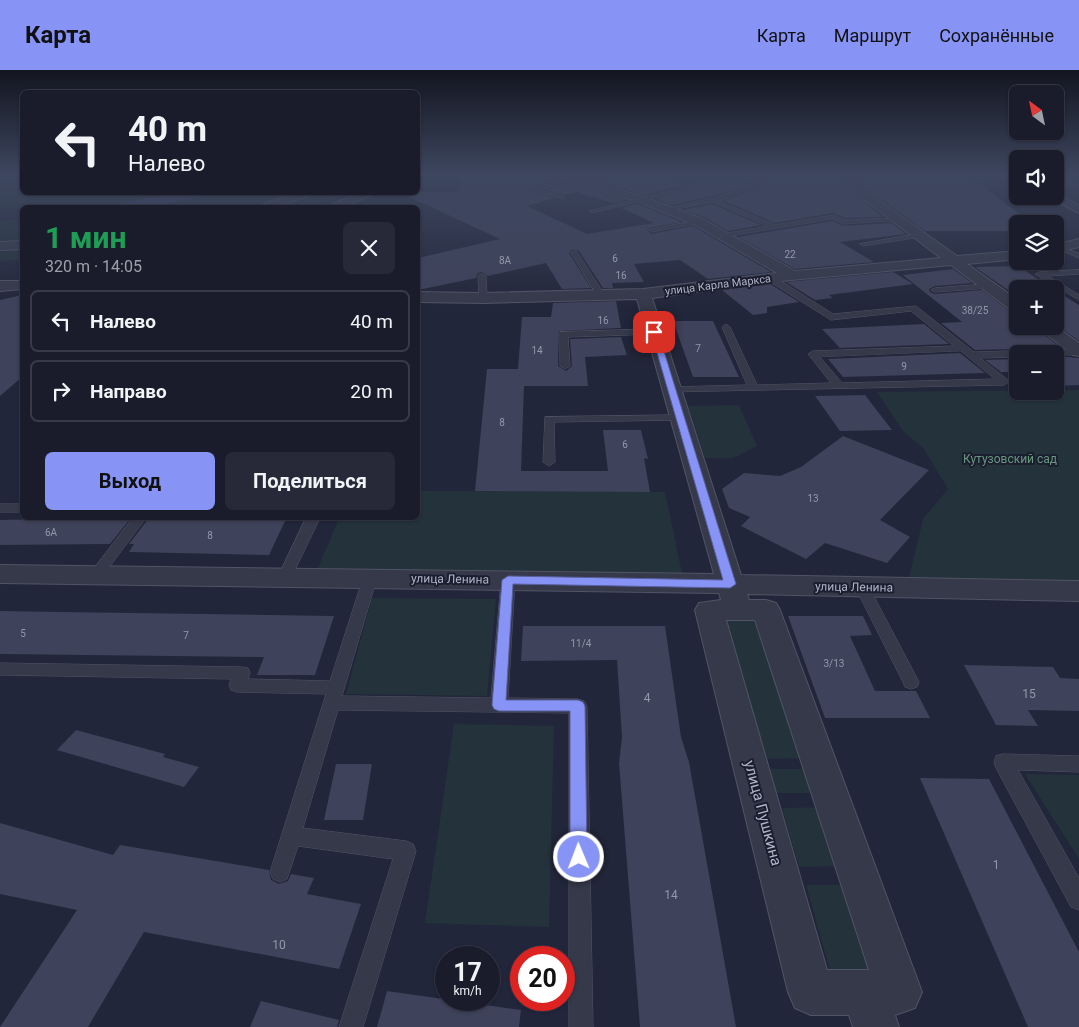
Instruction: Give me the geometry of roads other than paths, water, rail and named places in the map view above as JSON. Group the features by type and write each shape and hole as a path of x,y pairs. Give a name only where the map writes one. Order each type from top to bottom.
{"street":[{"path":"691,219 724,235 793,276"},
{"path":"897,220 1009,302"},
{"path":"1064,247 1079,243"},
{"path":"0,246 20,245"},
{"name":"улица Карла Маркса","path":"420,297 483,298 643,294 770,278 1009,256"},
{"path":"0,286 20,285"},
{"path":"643,294 734,597"},
{"path":"1056,335 1079,352"},
{"name":"улица Ленина","path":"0,574 508,580 734,597 862,587 1079,592"},
{"name":"улица Пушкина","path":"734,597 766,610 899,992 865,992 811,992 709,610 734,597"},
{"path":"865,992 876,1027"}],"lane":[{"path":"757,219 772,225"},
{"path":"724,235 772,225 820,219"},
{"path":"837,219 844,222 897,220"},
{"path":"652,230 699,222"},
{"path":"863,244 918,236"},
{"path":"1064,251 1079,256"},
{"path":"574,254 601,296"},
{"path":"1078,297 1039,274 1079,272"},
{"path":"482,276 483,298"},
{"path":"671,390 1004,382 913,308 831,317 770,278"},
{"path":"935,290 986,286"},
{"path":"726,326 753,388"},
{"path":"565,366 563,334 654,332"},
{"path":"839,386 813,354 967,351 1004,354 1079,352"},
{"path":"1004,354 1009,357"},
{"path":"549,462 549,419 680,418"},
{"path":"0,508 20,508"},
{"path":"96,575 137,520"},
{"path":"285,577 312,520"},
{"path":"280,872 370,578"},
{"path":"499,705 508,580"},
{"path":"862,587 911,682"},
{"path":"0,669 242,674 237,685 333,695 499,705 578,706 580,1027"},
{"path":"1079,764 1004,762 1079,899"},
{"path":"291,836 406,851 351,1027"}],"park label":[{"name":"Кутузовский сад","path":"1010,459"}]}
